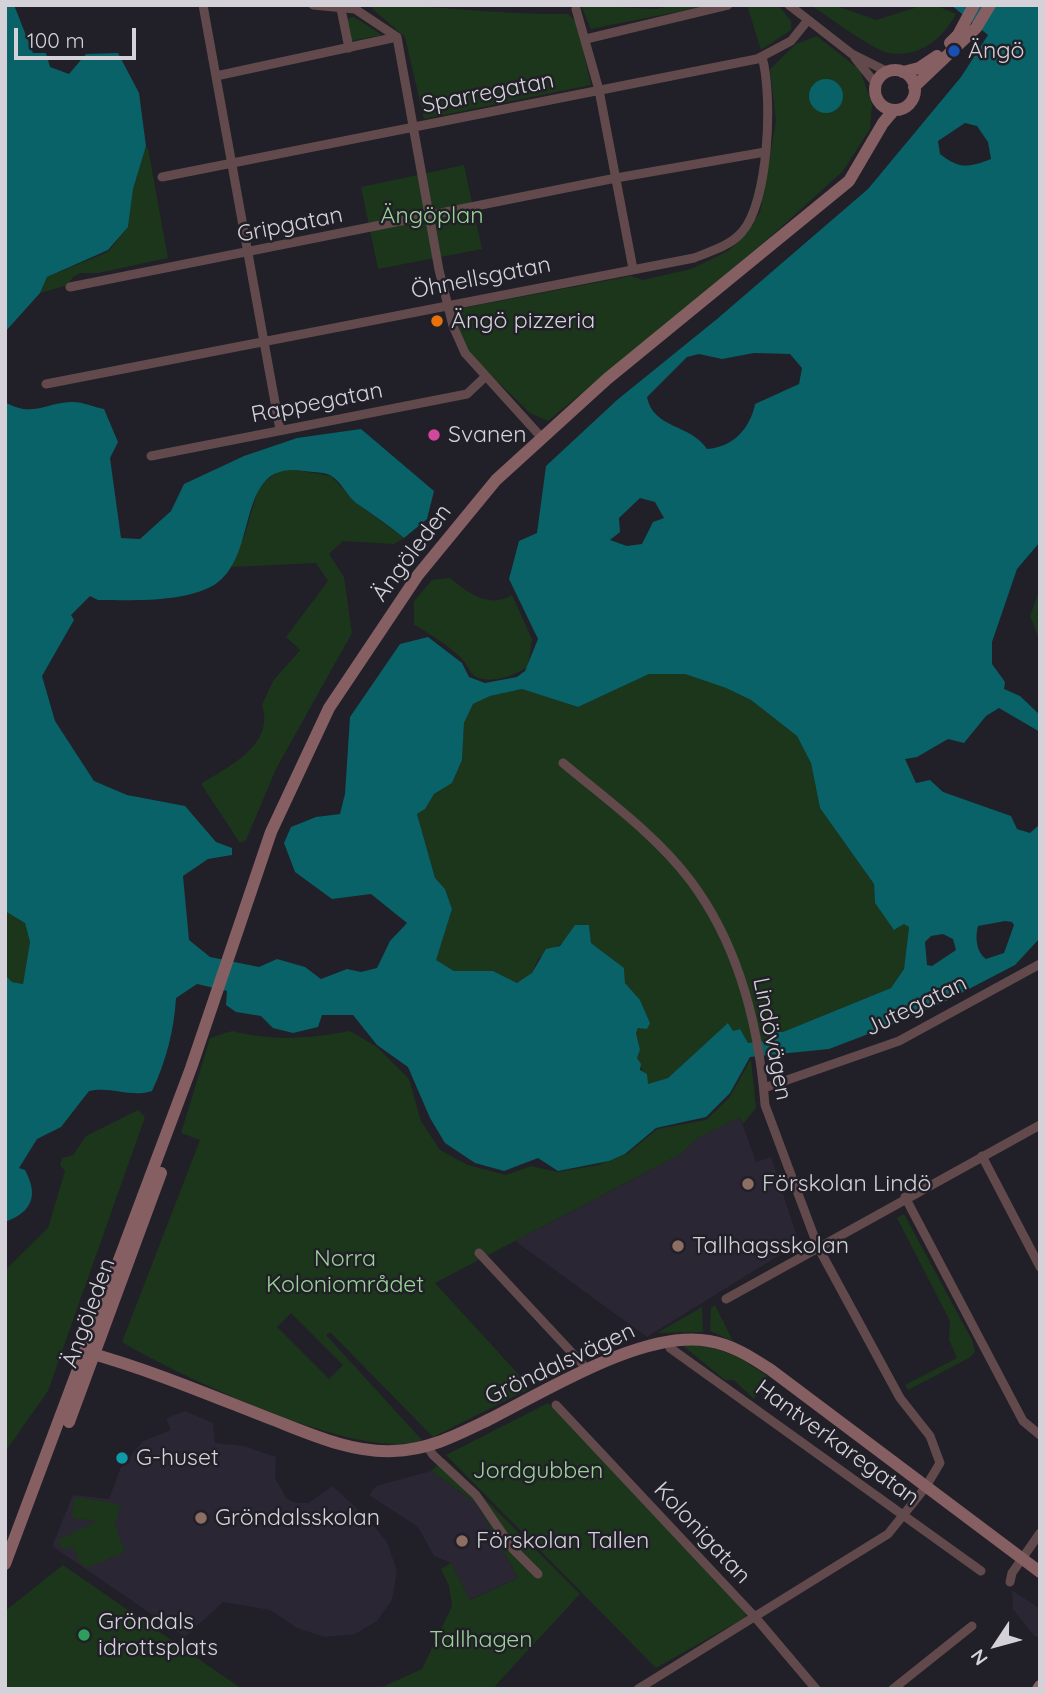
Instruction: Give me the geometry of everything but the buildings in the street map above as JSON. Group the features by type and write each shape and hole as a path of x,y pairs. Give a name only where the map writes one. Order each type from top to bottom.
{"main road":[{"name":"Ängöleden","path":"971,25 974,5"},
{"name":"Ängöleden","path":"5,1565 91,1354 271,832 329,708 432,556 496,480 607,379 849,181 883,123 894,110 909,104 915,87 965,39 983,5"},
{"name":"Ängöleden","path":"888,72 904,72 930,63 990,5"},
{"path":"876,84 888,72"},
{"path":"904,72 915,87"},
{"name":"Ängöleden","path":"840,188 869,138 878,102 876,84"},
{"path":"878,102 894,110"},
{"name":"Gröndalsvägen","path":"91,1354 319,1437 358,1448 393,1451 447,1440 588,1370 655,1343 692,1339 726,1345 771,1370 1040,1572"}],"street":[{"path":"203,5 280,430"},
{"path":"313,5 355,9 397,37 447,304 458,340 485,377 542,438"},
{"path":"586,39 728,5"},
{"path":"789,5 852,54 888,72"},
{"path":"341,9 349,48"},
{"path":"576,9 599,90 633,269"},
{"name":"Sparregatan","path":"162,177 762,57 791,41 808,20"},
{"path":"216,76 397,37"},
{"path":"852,54 876,84"},
{"name":"Öhnellsgatan","path":"46,384 694,258 721,247 742,232 755,210 770,122 762,57"},
{"name":"Gripgatan","path":"71,287 616,178 765,152"},
{"name":"Rappegatan","path":"151,456 467,394 485,377"},
{"name":"Lindövägen","path":"563,763 642,829 690,880 735,958 747,992 759,1060 767,1087 764,1093 767,1112 818,1247 901,1398 934,1444 940,1463 925,1488 888,1534 638,1689"},
{"name":"Jutegatan","path":"767,1087 899,1041 1040,964"},
{"path":"726,1299 1040,1125"},
{"path":"982,1156 1040,1267"},
{"path":"905,1198 1023,1421 1040,1435"},
{"path":"479,1253 588,1370"},
{"name":"Hantverkaregatan","path":"670,1348 981,1571"},
{"name":"Kolonigatan","path":"556,1405 755,1617 817,1689"},
{"path":"427,1446 433,1455 476,1495 513,1549 538,1573"},
{"path":"1010,1583 1012,1573 1040,1534"},
{"path":"893,1689 972,1626"}],"shaded area":[{"path":"740,1117 756,1162 771,1157 799,1243 647,1337 515,1241 679,1155 698,1138"},
{"path":"185,1411 213,1423 215,1443 244,1446 276,1457 275,1478 287,1499 296,1503 308,1503 333,1486 370,1521 387,1542 397,1571 392,1600 377,1621 355,1634 325,1637 297,1628 270,1610 223,1602 185,1637 52,1546 73,1495 109,1499 120,1469 143,1441 171,1430 166,1418"},
{"name":"Förskolan Tallen","path":"431,1471 477,1504 518,1578 469,1600 451,1563 434,1556 418,1527 369,1495 376,1486"},
{"path":"1012,1590 1040,1609 1040,1637 1034,1636 1013,1609"}],"green space":[{"path":"368,5 568,14 577,23 591,85 424,119 405,37"},
{"path":"581,5 656,9 674,5 711,5 591,29"},
{"path":"747,5 778,5 791,21 791,30 761,50"},
{"path":"811,5 834,5 876,20 924,5 935,5 956,14 936,40 918,50 897,54 885,52 870,44"},
{"path":"354,17 382,35 351,41 346,19"},
{"path":"817,36 860,70 872,104 870,129 843,171 767,240 548,421 530,413 466,351 452,310 631,276 643,280 691,269 728,251 747,233 760,212 776,121 770,69 796,44"},
{"path":"145,148 148,148 168,258 98,273 80,273 73,277 68,285 40,293 47,277 108,252 128,227 133,189"},
{"name":"Ängöplan","path":"464,165 482,249 378,269 361,187"},
{"path":"291,469 331,476 356,503 404,538 394,544 343,541 329,554 344,577 352,633 276,769 246,840 240,843 201,784 236,762 256,743 262,732 262,705 273,681 300,650 286,637 328,581 316,563 231,567 245,534 259,486 279,471"},
{"path":"450,578 471,594 487,600 503,599 512,595 532,639 528,666 503,678 489,680 476,677 452,650 414,625 414,601 432,580"},
{"path":"1040,588 1040,641 1030,616"},
{"path":"649,674 685,674 726,688 751,700 797,736 811,763 820,808 874,884 875,903 897,929 904,923 909,927 904,969 891,988 783,1032 771,1032 767,1041 748,1044 740,1029 733,1031 728,1024 668,1078 648,1084 637,1058 640,1050 636,1033 638,1028 650,1023 640,1000 625,983 624,968 591,943 589,925 538,959 532,973 523,982 517,983 493,971 454,971 435,960 452,909 445,889 435,878 417,814 425,809 434,794 452,783 462,760 464,723 473,704 490,696 522,689 578,707"},
{"path":"5,911 25,923 30,942 23,984 12,982 5,975"},
{"name":"Norra Koloniområdet","path":"232,1031 291,1038 350,1031 377,1047 409,1079 421,1121 440,1150 468,1165 506,1175 531,1166 558,1172 598,1165 627,1154 657,1129 706,1120 729,1098 751,1059 756,1108 743,1124 740,1117 698,1138 679,1155 435,1283 531,1388 433,1437 330,1332 326,1335 422,1440 394,1444 358,1439 270,1412 184,1375 122,1342 200,1140 181,1133 210,1038","holes":["291,1313 343,1365 329,1379 277,1327"]},
{"path":"138,1110 145,1117 48,1391 5,1452 5,1270 48,1228 65,1171 60,1165 62,1158 73,1155 86,1136"},
{"path":"904,1214 972,1340 975,1352 969,1358 908,1390 905,1385 957,1358 949,1340 950,1321 897,1218"},
{"path":"715,1305 733,1341 710,1331 711,1308"},
{"path":"702,1307 703,1332 657,1333"},
{"path":"701,1344 739,1357 767,1376 754,1399 734,1380 725,1380 682,1345"},
{"name":"Jordgubben","path":"548,1403 744,1611 746,1617 656,1668 446,1455"},
{"name":"Tallhagen","path":"445,1459 580,1594 495,1686 498,1689 378,1689 422,1669 452,1606 449,1586 441,1569 451,1563 470,1600 518,1578 477,1504 431,1471"},
{"path":"74,1497 120,1504 115,1526 125,1552 86,1568 76,1559 79,1557 71,1547 64,1550 57,1540 97,1521 72,1518"},
{"name":"Gröndals idrottsplats","path":"63,1565 242,1689 5,1689 5,1611"}],"water":[{"path":"5,5 14,5 33,53 46,53 50,67 69,74 86,54 118,53 139,93 146,146 133,189 128,227 108,250 47,277 40,293 5,332"},
{"path":"951,5 1040,5 1040,542 1017,569 992,642 992,664 1005,682 1004,689 1020,696 1040,715 1040,732 999,708 986,716 964,743 948,739 917,757 905,759 916,783 930,780 943,792 1011,816 1017,829 1030,833 1040,824 1040,938 1015,965 944,1002 884,1028 829,1049 750,1057 730,1093 706,1117 656,1128 625,1154 609,1161 558,1171 538,1158 504,1171 475,1163 445,1143 430,1118 408,1067 377,1045 353,1015 322,1015 318,1027 293,1033 273,1028 261,1016 236,1012 226,1005 227,991 197,984 176,998 168,1046 152,1091 89,1091 61,1127 37,1139 19,1168 25,1170 32,1188 30,1202 21,1213 5,1222 5,975 12,982 23,984 30,942 25,923 5,911 5,402 23,409 75,402 104,409 118,442 110,458 121,538 140,539 171,511 184,484 244,456 297,438 361,429 434,491 427,519 404,538 356,503 330,475 282,471 267,480 257,494 238,553 228,571 214,585 173,598 98,600 90,596 71,615 74,620 42,676 55,721 94,781 127,795 185,806 216,842 232,848 232,855 208,859 183,876 189,940 210,957 259,967 277,959 305,967 321,979 347,969 361,972 377,968 390,941 407,923 371,894 332,899 295,872 284,843 291,827 316,817 340,814 345,794 350,717 400,644 428,637 462,663 469,677 485,683 517,677 525,671 538,639 509,579 519,541 537,533 546,466 617,400 717,319 868,189 961,77 988,35","holes":["965,123 977,126 988,142 991,159 976,164 958,165 940,154 938,141","754,353 790,354 802,368 799,384 755,404 749,421 739,435 725,445 707,449 692,435 657,415 647,397 687,357 699,354 722,359","640,498 655,502 664,518 653,522 642,544 627,546 610,540 620,532 619,518","649,674 685,674 751,700 797,736 811,763 820,808 874,884 875,903 894,930 904,924 909,927 904,969 891,988 783,1032 771,1032 766,1041 748,1043 740,1029 733,1031 728,1023 668,1078 648,1084 647,1074 640,1070 641,1064 637,1058 640,1050 636,1033 638,1028 647,1029 650,1023 640,1000 625,983 624,968 591,943 589,925 575,925 560,946 546,949 532,973 517,983 493,971 454,971 436,960 452,909 445,889 435,878 417,814 425,809 434,794 452,783 462,760 464,723 473,704 490,696 522,689 578,707","1005,921 1014,925 1004,953 986,959 978,948 978,926","943,934 953,939 956,950 932,966 927,965 925,942 931,936"]},
{"path":"826,79 838,84 843,96 838,108 826,113 814,108 809,96 814,84"}],"place":[{"name":"Ängö","path":"954,51"},
{"name":"Ängö pizzeria","path":"437,321"},
{"name":"Svanen","path":"434,435"},
{"name":"Förskolan Lindö","path":"748,1184"},
{"name":"Tallhagsskolan","path":"678,1246"},
{"name":"G-huset","path":"122,1458"},
{"name":"Gröndalsskolan","path":"201,1518"},
{"name":"Förskolan Tallen","path":"462,1541"},
{"name":"Gröndals idrottsplats","path":"84,1635"}]}
